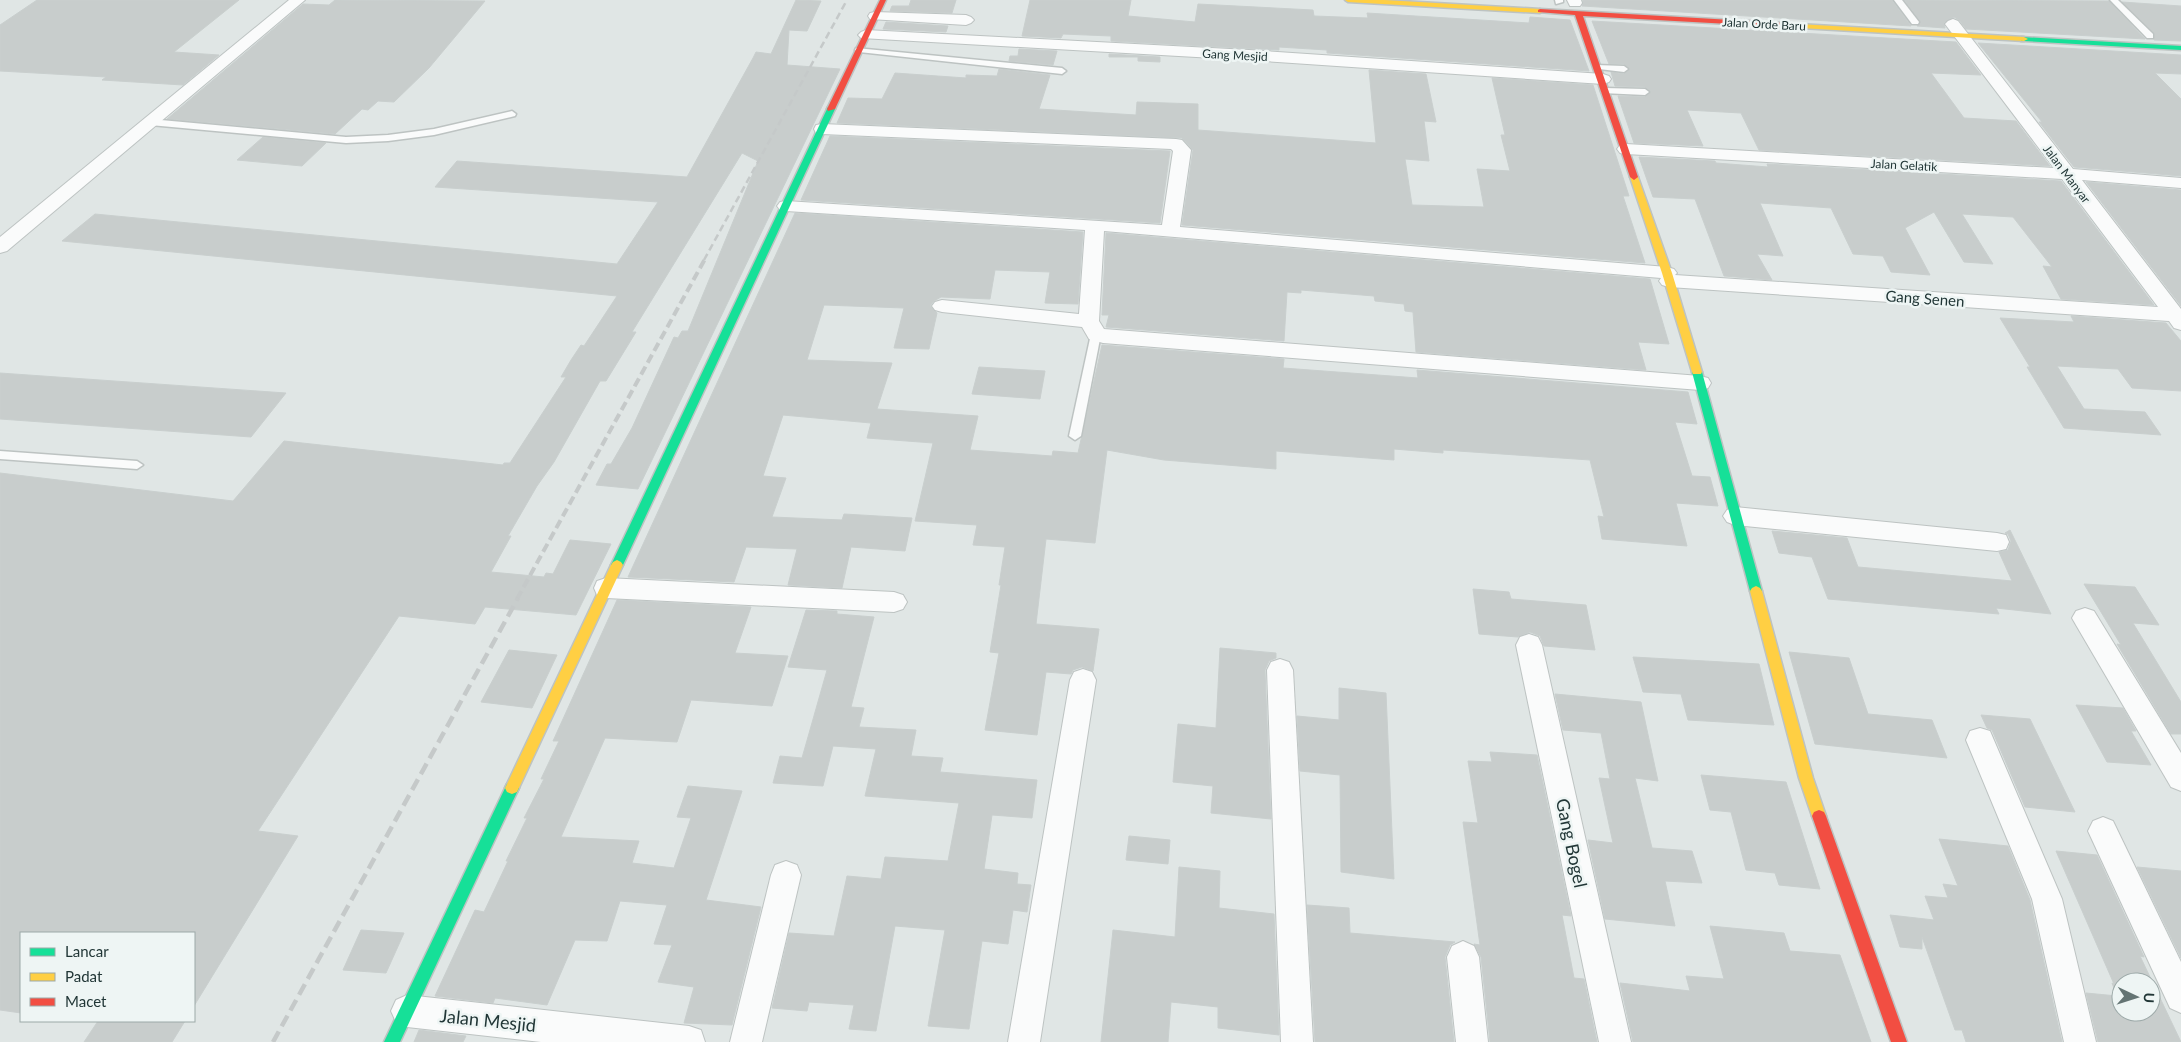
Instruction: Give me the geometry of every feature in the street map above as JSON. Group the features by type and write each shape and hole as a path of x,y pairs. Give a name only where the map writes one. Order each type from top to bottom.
{"street":[{"path":"0,247 298,0"},
{"path":"392,1042 883,0"},
{"name":"Jalan Orde Baru","path":"1348,0 1576,5 1914,22 1957,30 2181,37"},
{"name":"Jalan Orde Baru","path":"1526,0 1559,1 1576,5 1957,30 2181,48"},
{"path":"1576,5 1668,277 1700,383 1806,778 1899,1042"},
{"path":"875,16 966,20"},
{"name":"Jalan Manyar","path":"1957,30 2179,317"},
{"name":"Gang Mesjid","path":"866,35 1249,55 1602,79"},
{"path":"822,129 1176,144 1182,150 1170,232"},
{"name":"Jalan Gelatik","path":"1626,150 2067,174 2181,183"},
{"name":"Gang Senen","path":"786,206 1095,225 1668,277 2179,317"},
{"path":"1092,327 1095,225"},
{"path":"942,306 1092,327 1111,338 1700,383"},
{"path":"1735,516 1997,542"},
{"path":"606,588 894,602"},
{"path":"2086,618 2181,778"},
{"name":"Gang Bogel","path":"1528,645 1614,1042"},
{"path":"1280,670 1296,1042"},
{"path":"1024,1042 1084,680"},
{"path":"1980,740 2047,899 2080,1042"},
{"path":"2103,831 2181,997"},
{"path":"746,1042 786,875"},
{"path":"1463,957 1472,1042"},
{"name":"Jalan Mesjid","path":"407,1011 689,1042"}],"lane":[{"path":"1898,0 1914,22"},
{"path":"2114,0 2150,36"},
{"path":"859,50 1062,71"},
{"path":"1602,79 1624,69"},
{"path":"1602,79 1645,92"},
{"path":"150,122 346,140 388,138 434,132 512,114"},
{"path":"1075,436 1092,327"},
{"path":"0,455 137,465"}],"building":[{"path":"37,0 239,0 174,52 219,55 183,85 102,80 106,77 0,71 0,25"},
{"path":"335,0 485,1 429,68 394,102 378,101 368,110 362,109 335,134 167,119 303,4 329,5"},
{"path":"796,0 821,1 807,31 789,30 787,65 840,69 638,489 596,485 607,464 611,464 632,428 674,337 678,338 682,331 688,331 758,161 742,153 632,332 636,332 606,381 600,381 554,462 537,486 508,536 511,536 491,572 544,577 546,573 553,574 570,540 611,544 576,615 485,607 475,624 399,616 258,831 298,836 195,1004 195,932 20,932 20,1013 0,1010 0,473 233,501 284,441 503,465 504,463 510,463 566,377 561,377 571,360 581,345 584,346 617,296 62,241 95,214 617,264 658,202 435,187 457,161 687,177 756,52 771,54"},
{"path":"911,0 956,0 952,13 890,11 892,6 909,6"},
{"path":"1030,0 1131,0 1128,16 1195,22 1198,4 1313,10 1314,16 1368,18 1367,13 1529,23 1530,17 1570,20 1589,71 1327,53 1327,50 1279,47 1279,50 1111,41 1111,36 1063,34 1061,38 1022,36"},
{"path":"1583,0 1892,0 1911,26 1582,6"},
{"path":"1904,0 2109,1 2145,39 1966,29 1954,17 1944,23 1945,28 1917,26 1920,21"},
{"path":"2122,2 2181,6 2181,41 2154,40 2154,33"},
{"path":"1592,21 1956,42 1981,75 1931,73 1964,118 2016,121 2050,166 1759,150 1741,113 1687,110 1703,146 1634,143 1618,96 1645,97 1651,92 1645,87 1615,86 1611,72 1624,74 1630,69 1624,64 1609,64"},
{"path":"886,22 948,26 946,32 883,29"},
{"path":"1978,43 2181,55 2181,74 2155,73 2181,99 2181,176 2074,167 2039,122 2042,122"},
{"path":"1019,49 1057,51 1053,65 1009,61 1010,56 1018,56"},
{"path":"1109,54 1160,57 1160,62 1138,61 1138,57 1109,57"},
{"path":"999,69 1050,75 1039,109 1136,115 1137,102 1198,104 1198,130 1376,143 1369,70 1426,74 1436,122 1424,121 1429,161 1405,159 1412,205 1484,207 1477,169 1510,171 1501,135 1505,135 1492,78 1593,85 1629,196 1623,196 1645,263 1182,225 1193,150 1182,138 837,123 848,98 882,99 895,73 966,78 966,75 997,76"},
{"path":"830,136 1170,151 1160,223 801,200"},
{"path":"263,137 326,143 302,166 237,160"},
{"path":"1639,157 1715,161 1716,163 1768,167 1767,164 2061,181 2154,305 2061,299 2043,266 2052,267 2013,217 1962,214 1993,264 1964,262 1934,212 1905,228 1930,275 1891,272 1883,256 1853,254 1831,208 1760,203 1783,256 1757,254 1772,280 1724,276 1695,199 1653,197"},
{"path":"2086,182 2181,190 2181,306"},
{"path":"795,213 1083,232 1078,304 1045,303 1050,272 995,270 990,299 941,297 934,301 930,306 937,313 929,349 894,348 904,308 824,305 807,360 892,363 877,409 978,416 970,450 1052,456 1053,451 1078,453 1102,345 1284,359 1283,368 1418,378 1417,370 1688,392 1697,424 1675,422 1692,476 1710,477 1718,506 1676,503 1687,546 1602,539 1598,516 1604,517 1590,460 1443,450 1443,453 1394,449 1394,460 1276,451 1276,469 1164,460 1107,450 1095,543 1046,539 1036,624 1099,629 1093,671 1082,667 1073,670 1071,674 1046,672 1037,735 985,730 999,653 990,652 1005,547 973,545 977,525 915,521 933,443 867,438 871,423 783,415 763,476 786,478 772,517 842,520 844,514 912,518 905,551 851,547 842,588 788,585 797,549 746,547 734,582 628,577"},
{"path":"1106,233 1650,279 1669,344 1638,342 1646,370 1416,352 1413,312 1405,311 1404,304 1375,301 1374,296 1301,290 1301,293 1287,292 1284,341 1106,327 1109,315 1102,315"},
{"path":"2071,316 2166,323 2181,341 2181,391 2132,388 2118,369 2057,366 2084,409 2145,412 2161,435 2064,428 2000,318 2074,322"},
{"path":"979,367 1045,371 1040,399 972,394"},
{"path":"0,373 286,393 251,437 0,419"},
{"path":"2010,530 2051,614 1996,608 1999,614 1828,599 1812,557 1779,553 1772,531 1847,538 1858,567 2012,581 1999,552 2008,550 2011,541 2008,534 2005,533"},
{"path":"2084,584 2135,587 2159,625 2133,623 2181,702 2181,734 2171,734 2117,644 2121,645"},
{"path":"1473,589 1509,592 1511,599 1586,605 1595,650 1544,646 1540,636 1530,632 1518,637 1479,634"},
{"path":"617,600 751,607 735,653 788,656 772,706 691,700 677,742 605,738 561,837 639,841 632,863 674,868 691,818 677,817 688,786 742,791 706,900 761,907 732,1025 684,1023 694,987 658,982 672,945 654,944 667,905 620,901 607,941 575,940 547,1005 495,998 493,1003 435,996 475,910 484,912 508,861 506,861 527,818 524,818 544,779 541,779 559,741 553,741"},
{"path":"806,610 837,611 837,614 874,617 851,707 864,708 859,727 916,730 911,756 943,758 940,772 1037,780 1032,818 992,815 984,869 1018,873 1017,884 1031,885 1027,912 1013,910 1008,944 982,941 969,1029 928,1026 945,930 895,926 876,1031 849,1029 854,1005 809,1002 807,1011 772,1008 789,933 834,936 847,876 881,879 885,857 948,861 959,803 865,796 876,749 833,746 823,786 773,783 780,756 802,758 827,670 788,667"},
{"path":"1220,648 1276,653 1276,658 1269,661 1265,670 1271,819 1211,813 1213,786 1173,782 1178,724 1216,728"},
{"path":"509,650 557,655 532,708 481,702"},
{"path":"1789,652 1849,658 1868,714 1932,720 1947,758 1815,744"},
{"path":"1633,657 1759,664 1774,725 1688,720 1681,694 1643,692"},
{"path":"1339,688 1386,693 1394,879 1341,872 1340,775 1300,771 1297,716 1339,720"},
{"path":"1555,694 1641,702 1658,781 1635,778 1652,848 1692,851 1702,883 1665,881 1675,926 1605,919 1588,840 1613,843 1599,778 1610,779 1601,733 1563,730"},
{"path":"2076,705 2123,708 2136,731 2131,731 2151,765 2107,762"},
{"path":"1981,715 2030,719 2075,812 2025,807 1992,730 1987,728"},
{"path":"1490,752 1537,755 1571,916 1562,915 1574,978 1584,979 1597,1042 1490,1042 1481,957 1474,944 1480,945 1463,822 1478,823 1468,761 1492,762"},
{"path":"1701,775 1786,782 1820,889 1779,885 1775,873 1746,870 1731,812 1710,810"},
{"path":"1129,836 1170,840 1168,864 1126,860"},
{"path":"1939,839 2008,846 2030,900 2062,1042 1966,1042 1962,1030 1955,1030 1922,937 1922,949 1900,947 1890,915 1934,920 1925,896 1948,898 1943,884 1958,886"},
{"path":"2056,851 2097,855 2144,957 2140,956 2148,972 2111,972 2111,977"},
{"path":"1179,867 1220,871 1219,908 1274,914 1279,1035 1218,1028 1218,1007 1171,1002 1168,1042 1101,1042 1113,930 1175,937"},
{"path":"2137,867 2181,871 2181,958"},
{"path":"1307,905 1349,908 1350,933 1455,942 1450,945 1445,957 1454,1042 1315,1042"},
{"path":"1710,926 1784,933 1790,951 1840,955 1871,1042 1633,1042 1620,983 1690,991 1686,976 1724,979"},
{"path":"361,930 404,933 386,973 343,970"},
{"path":"2086,993 2111,995 2111,1022 2161,1022 2161,1000 2181,1042 2098,1042"},
{"path":"97,1022 184,1022 172,1042 84,1042"},
{"path":"419,1030 466,1036 463,1042 414,1042"}],"railway":[{"path":"704,260 847,0"},
{"path":"517,599 705,259"},
{"path":"273,1042 518,598"}],"traffic: fast":[{"path":"2024,39 2181,48"},
{"path":"617,565 831,109"},
{"path":"1697,372 1756,591"},
{"path":"392,1042 512,788"}],"traffic: slow":[{"path":"1348,0 1540,11"},
{"path":"1801,26 2024,39"},
{"path":"1634,177 1667,273 1697,372"},
{"path":"512,788 617,565"},
{"path":"1756,591 1806,778 1819,816"}],"traffic: jam":[{"path":"831,109 883,0"},
{"path":"1540,11 1801,26"},
{"path":"1578,13 1634,177"},
{"path":"1819,816 1899,1042"}]}
